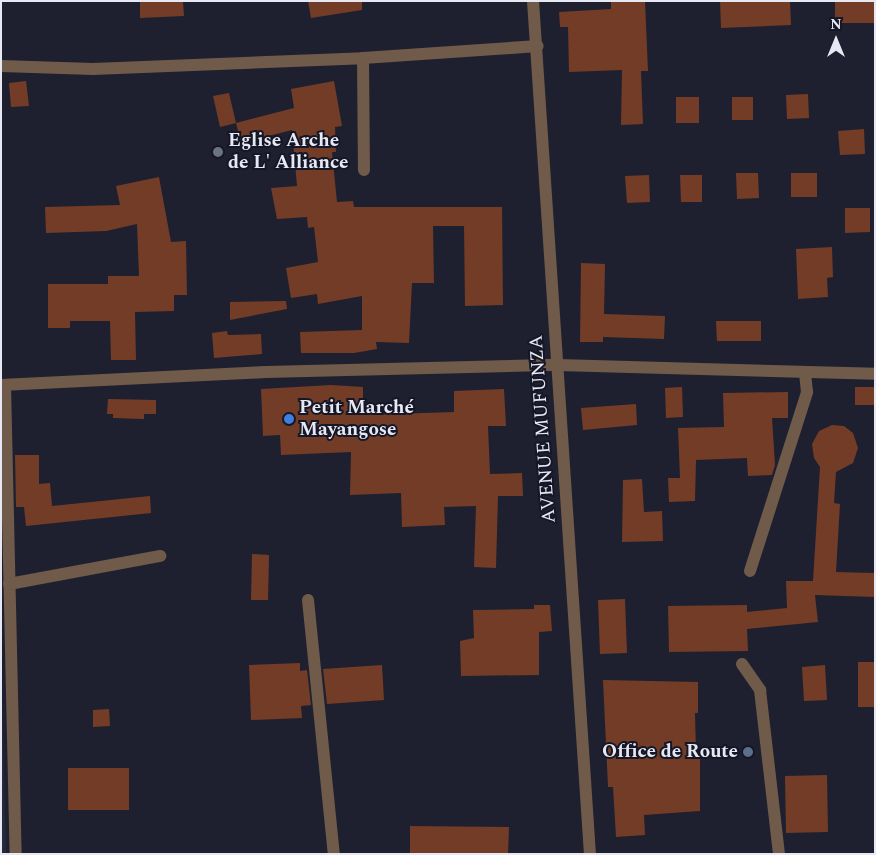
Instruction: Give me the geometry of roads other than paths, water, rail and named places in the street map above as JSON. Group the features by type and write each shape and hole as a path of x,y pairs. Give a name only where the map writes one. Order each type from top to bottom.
{"street":[{"name":"AVENUE MUFUNZA","path":"533,1 538,46 590,854"},
{"path":"1,66 93,69 363,58 538,46"},
{"path":"363,58 364,170"},
{"path":"16,854 3,385 266,372 558,365 875,374"},
{"path":"750,571 807,392 805,372"},
{"path":"9,584 160,556"},
{"path":"308,600 334,854"},
{"path":"742,664 760,690 780,854"}],"place":[{"name":"Eglise Arche de L' Alliance","path":"218,152"},
{"name":"Petit Marché Mayangose","path":"289,419"},
{"name":"Office de Route","path":"748,752"}]}
